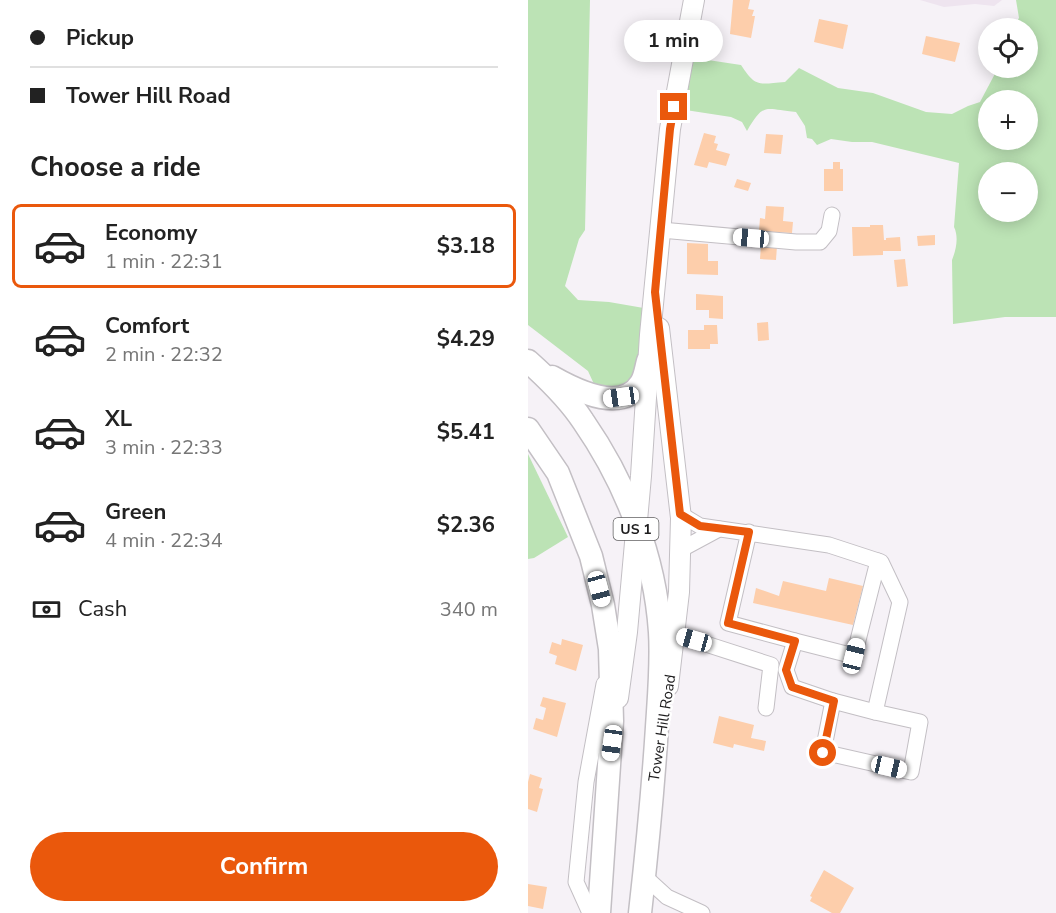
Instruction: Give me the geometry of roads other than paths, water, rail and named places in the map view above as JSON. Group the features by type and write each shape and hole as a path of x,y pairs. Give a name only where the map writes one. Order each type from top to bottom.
{"highway":[{"path":"532,365 569,387 607,399 621,397 638,387 648,361"},
{"path":"532,365 556,387 582,420 609,464 623,492 648,560 656,595 660,633 655,758"},
{"path":"528,429 558,473 591,556 603,605 610,649 612,721 609,765"},
{"name":"Tower Hill Road","path":"640,913 655,758"},
{"name":"Tower Hill Road","path":"599,913 609,765"}],"main road":[{"name":"Tower Hill Road","path":"609,765 627,632 648,361 670,129 694,0"},
{"name":"Tower Hill Road","path":"655,292 680,514 679,592 675,634 655,758"}],"street":[{"path":"661,230 796,242 820,242 829,231 832,215"},
{"path":"680,514 700,526 830,545 881,562 900,602 875,712"},
{"path":"680,550 719,529"},
{"path":"749,532 728,623 854,656 878,561"},
{"path":"675,634 771,665 766,708"},
{"path":"795,641 786,670 792,687 834,701 921,722 911,772 823,753 834,701"},
{"path":"590,913 576,882 586,782 610,649"},
{"path":"644,876 667,897 702,913"}]}
